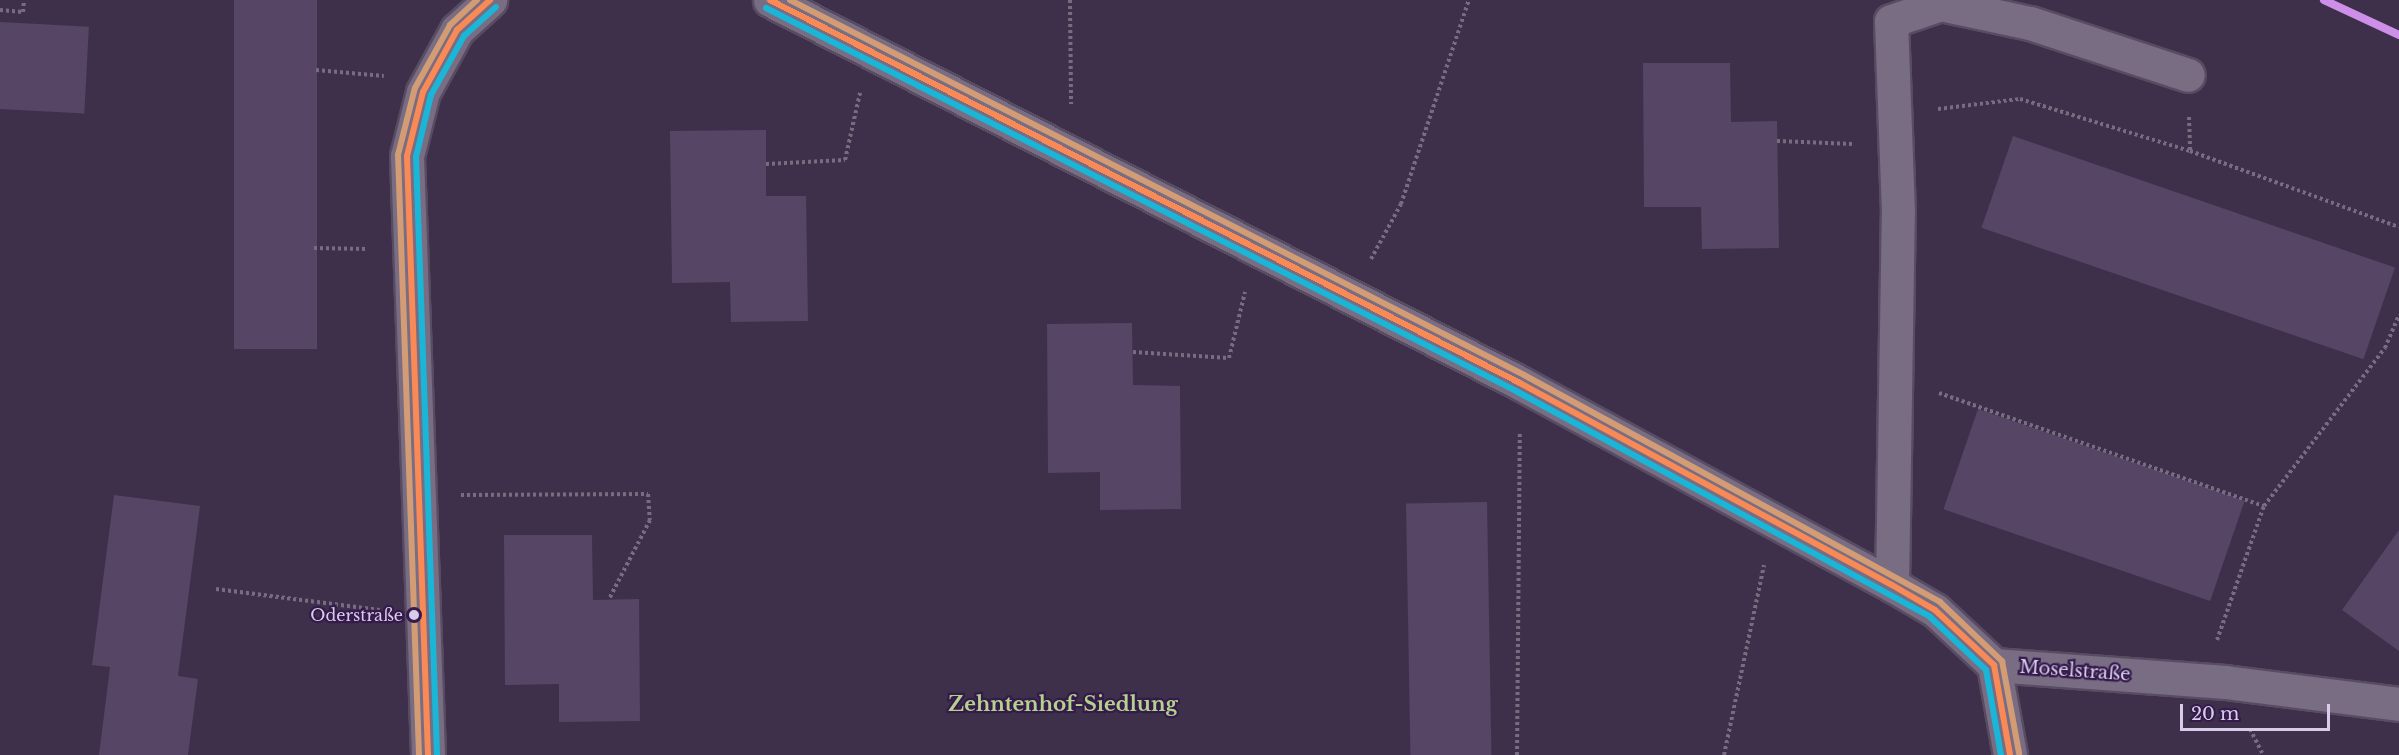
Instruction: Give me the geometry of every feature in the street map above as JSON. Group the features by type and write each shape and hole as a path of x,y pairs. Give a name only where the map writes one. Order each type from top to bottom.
{"street":[{"path":"428,755 407,156 429,80 457,30 490,0"},
{"name":"Moselstraße","path":"770,0 1520,383 1773,520 1935,610 1994,665 2203,680 2399,704"},
{"path":"1892,585 1897,379 1895,130 1891,21 1941,4 2030,23 2188,75"},
{"path":"1994,665 2010,755"}],"path":[{"path":"0,10 23,12 24,0"},
{"path":"1070,0 1071,153"},
{"path":"1350,297 1401,204 1469,0"},
{"path":"766,164 845,160 870,52"},
{"path":"316,70 429,80"},
{"path":"2188,75 2190,151"},
{"path":"1777,141 1895,130 2020,99 2190,151 2399,227"},
{"path":"314,248 411,251"},
{"path":"1133,352 1228,358 1256,248"},
{"path":"2203,680 2264,506 2385,348 2399,315"},
{"path":"1897,379 2264,506"},
{"path":"1517,755 1520,383"},
{"path":"419,496 648,494 650,520 609,599"},
{"path":"1724,755 1773,520"},
{"path":"216,589 422,615"}],"building":[{"path":"234,0 317,0 317,349 234,349"},
{"path":"0,22 89,27 84,114 0,109"},
{"path":"1643,63 1730,63 1731,122 1777,121 1779,248 1702,249 1701,207 1644,207"},
{"path":"766,130 766,196 806,196 808,321 731,322 730,282 672,283 670,131"},
{"path":"2013,136 2395,268 2363,359 1981,228"},
{"path":"1132,323 1133,385 1180,386 1181,509 1100,510 1100,472 1048,473 1047,324"},
{"path":"1978,409 2245,501 2210,601 1943,509"},
{"path":"114,495 200,506 178,676 198,679 188,755 99,755 110,667 92,665"},
{"path":"1487,502 1491,755 1410,755 1406,503"},
{"path":"2399,530 2399,651 2342,610"},
{"path":"504,535 592,535 593,600 639,599 640,721 559,722 559,684 505,685"}],"transit line":[{"path":"419,755 398,155 415,88 450,25 477,0"},
{"path":"428,755 407,156 423,92 457,30 490,0"},
{"path":"770,0 1520,383 1892,585 1935,610 1994,665"},
{"path":"790,0 1524,375 1940,602 2002,661 2019,753"},
{"path":"2324,0 2399,35"},
{"path":"437,755 416,157 431,95 464,36 496,7"},
{"path":"766,8 1516,391 1930,617 1986,670 2001,755"},
{"path":"1994,665 2010,755"}],"place":[{"name":"Oderstraße","path":"414,615"}],"district":[{"name":"Zehntenhof-Siedlung","path":"1063,704"}]}
